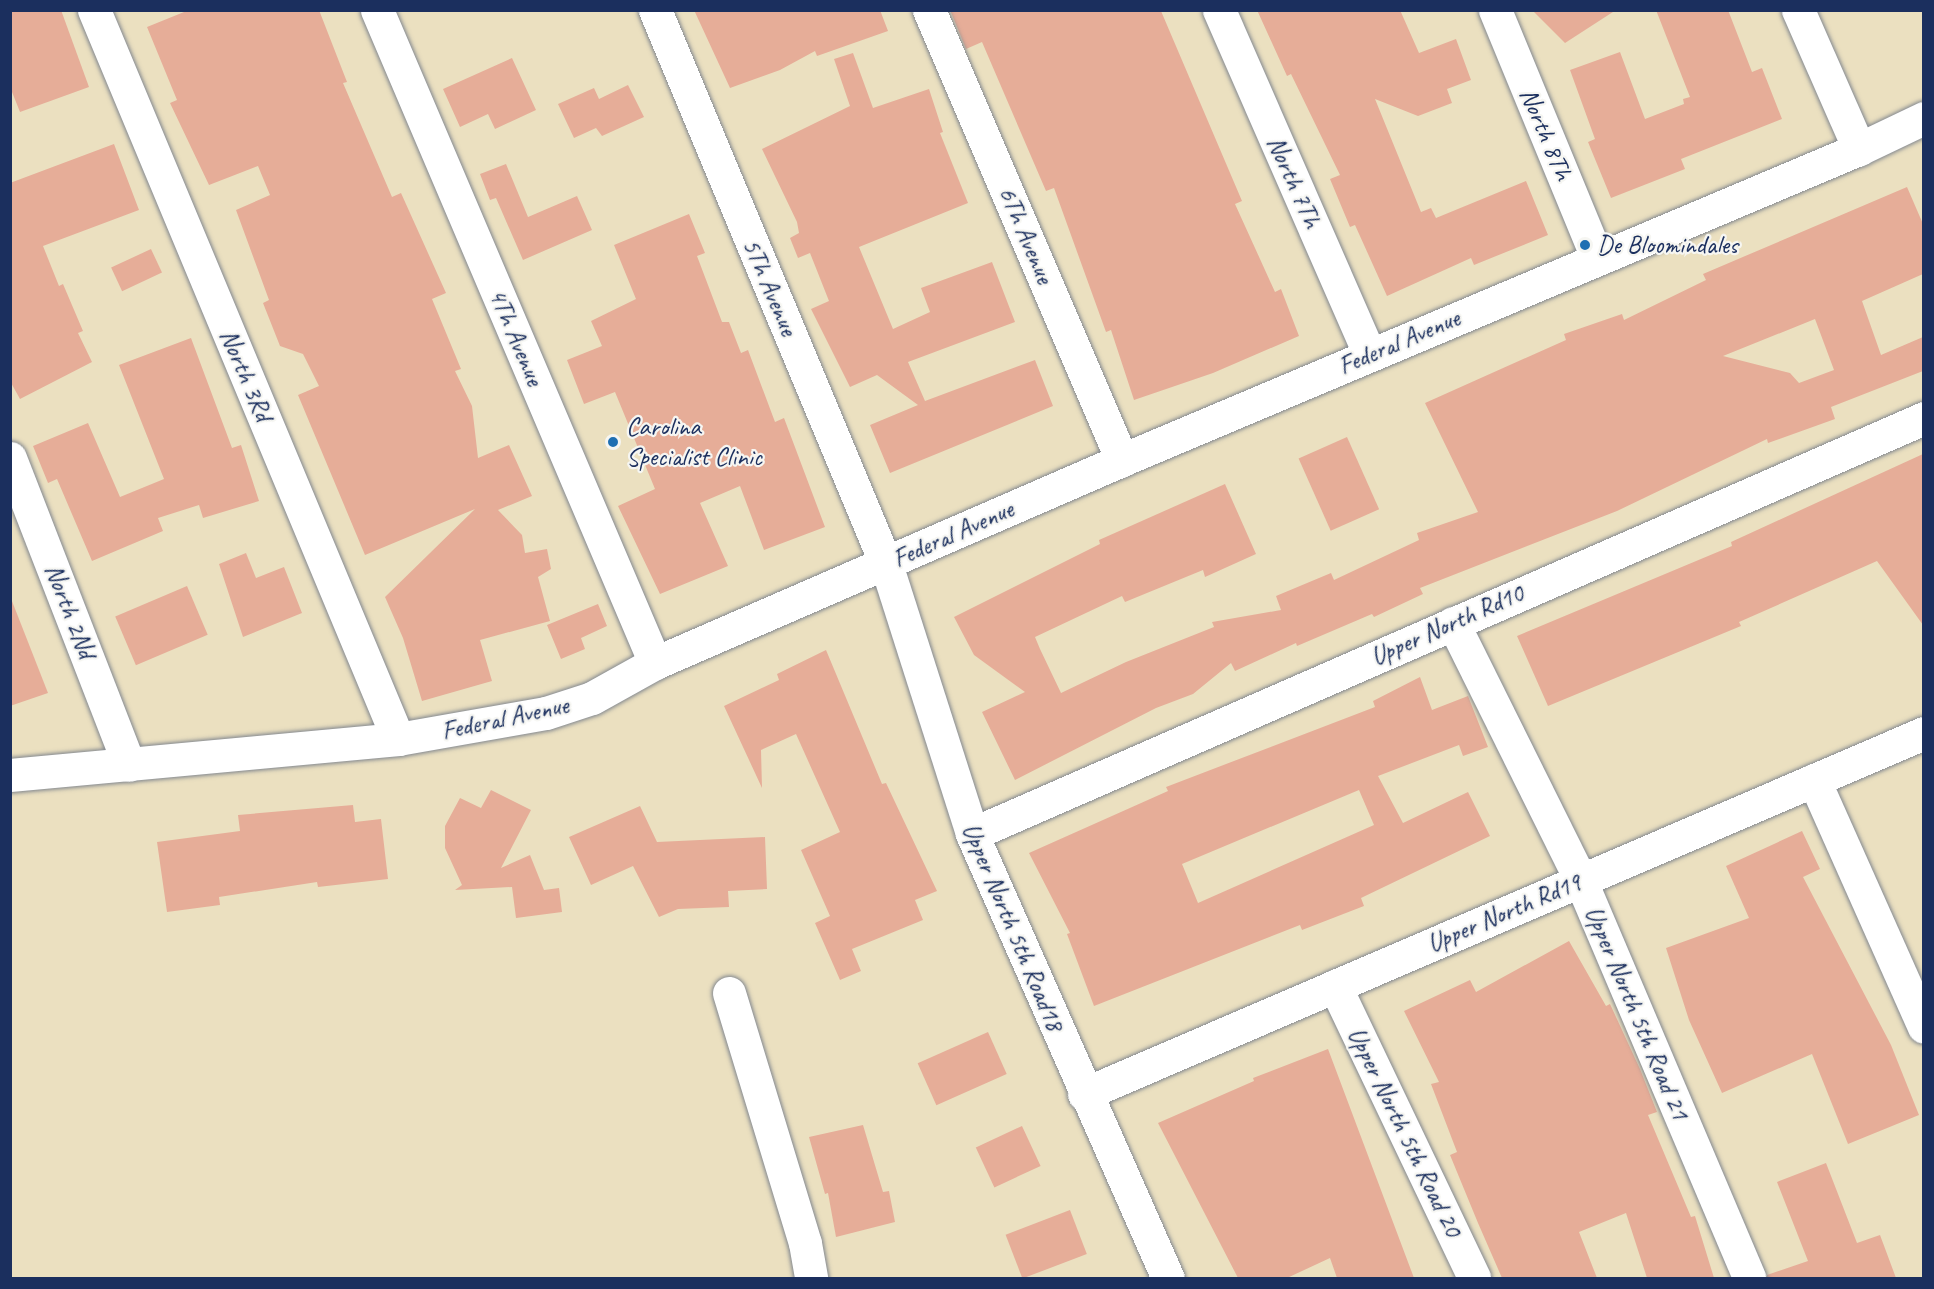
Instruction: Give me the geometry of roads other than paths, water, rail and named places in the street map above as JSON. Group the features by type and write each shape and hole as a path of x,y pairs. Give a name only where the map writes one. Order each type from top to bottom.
{"street":[{"name":"North 3Rd","path":"94,10 398,739"},
{"name":"4Th Avenue","path":"377,10 655,663"},
{"name":"5Th Avenue","path":"655,10 886,564"},
{"name":"6Th Avenue","path":"929,10 1122,460"},
{"name":"North 7Th","path":"1219,10 1369,354"},
{"name":"North 8Th","path":"1495,10 1597,257"},
{"path":"1798,10 1859,150"},
{"name":"Federal Avenue","path":"10,776 398,739 546,713 592,698 655,663 1369,354 1597,257 1859,150 1923,118"},
{"name":"Upper North Rd10","path":"972,834 1923,418"},
{"name":"North 2Nd","path":"10,458 129,765"},
{"name":"Upper North 5th Road18","path":"886,564 972,834 1084,1094 1168,1278"},
{"name":"Upper North 5th Road 21","path":"1453,623 1580,879 1749,1278"},
{"name":"Upper North Rd19","path":"1084,1094 1923,733"},
{"path":"1814,780 1923,1027"},
{"name":"Upper North 5th Road 20","path":"1335,986 1474,1278"},
{"path":"729,993 805,1243 811,1278"}],"place":[{"name":"De Bloomindales","path":"1585,245"},
{"name":"Carolina Specialist Clinic","path":"613,442"}]}
